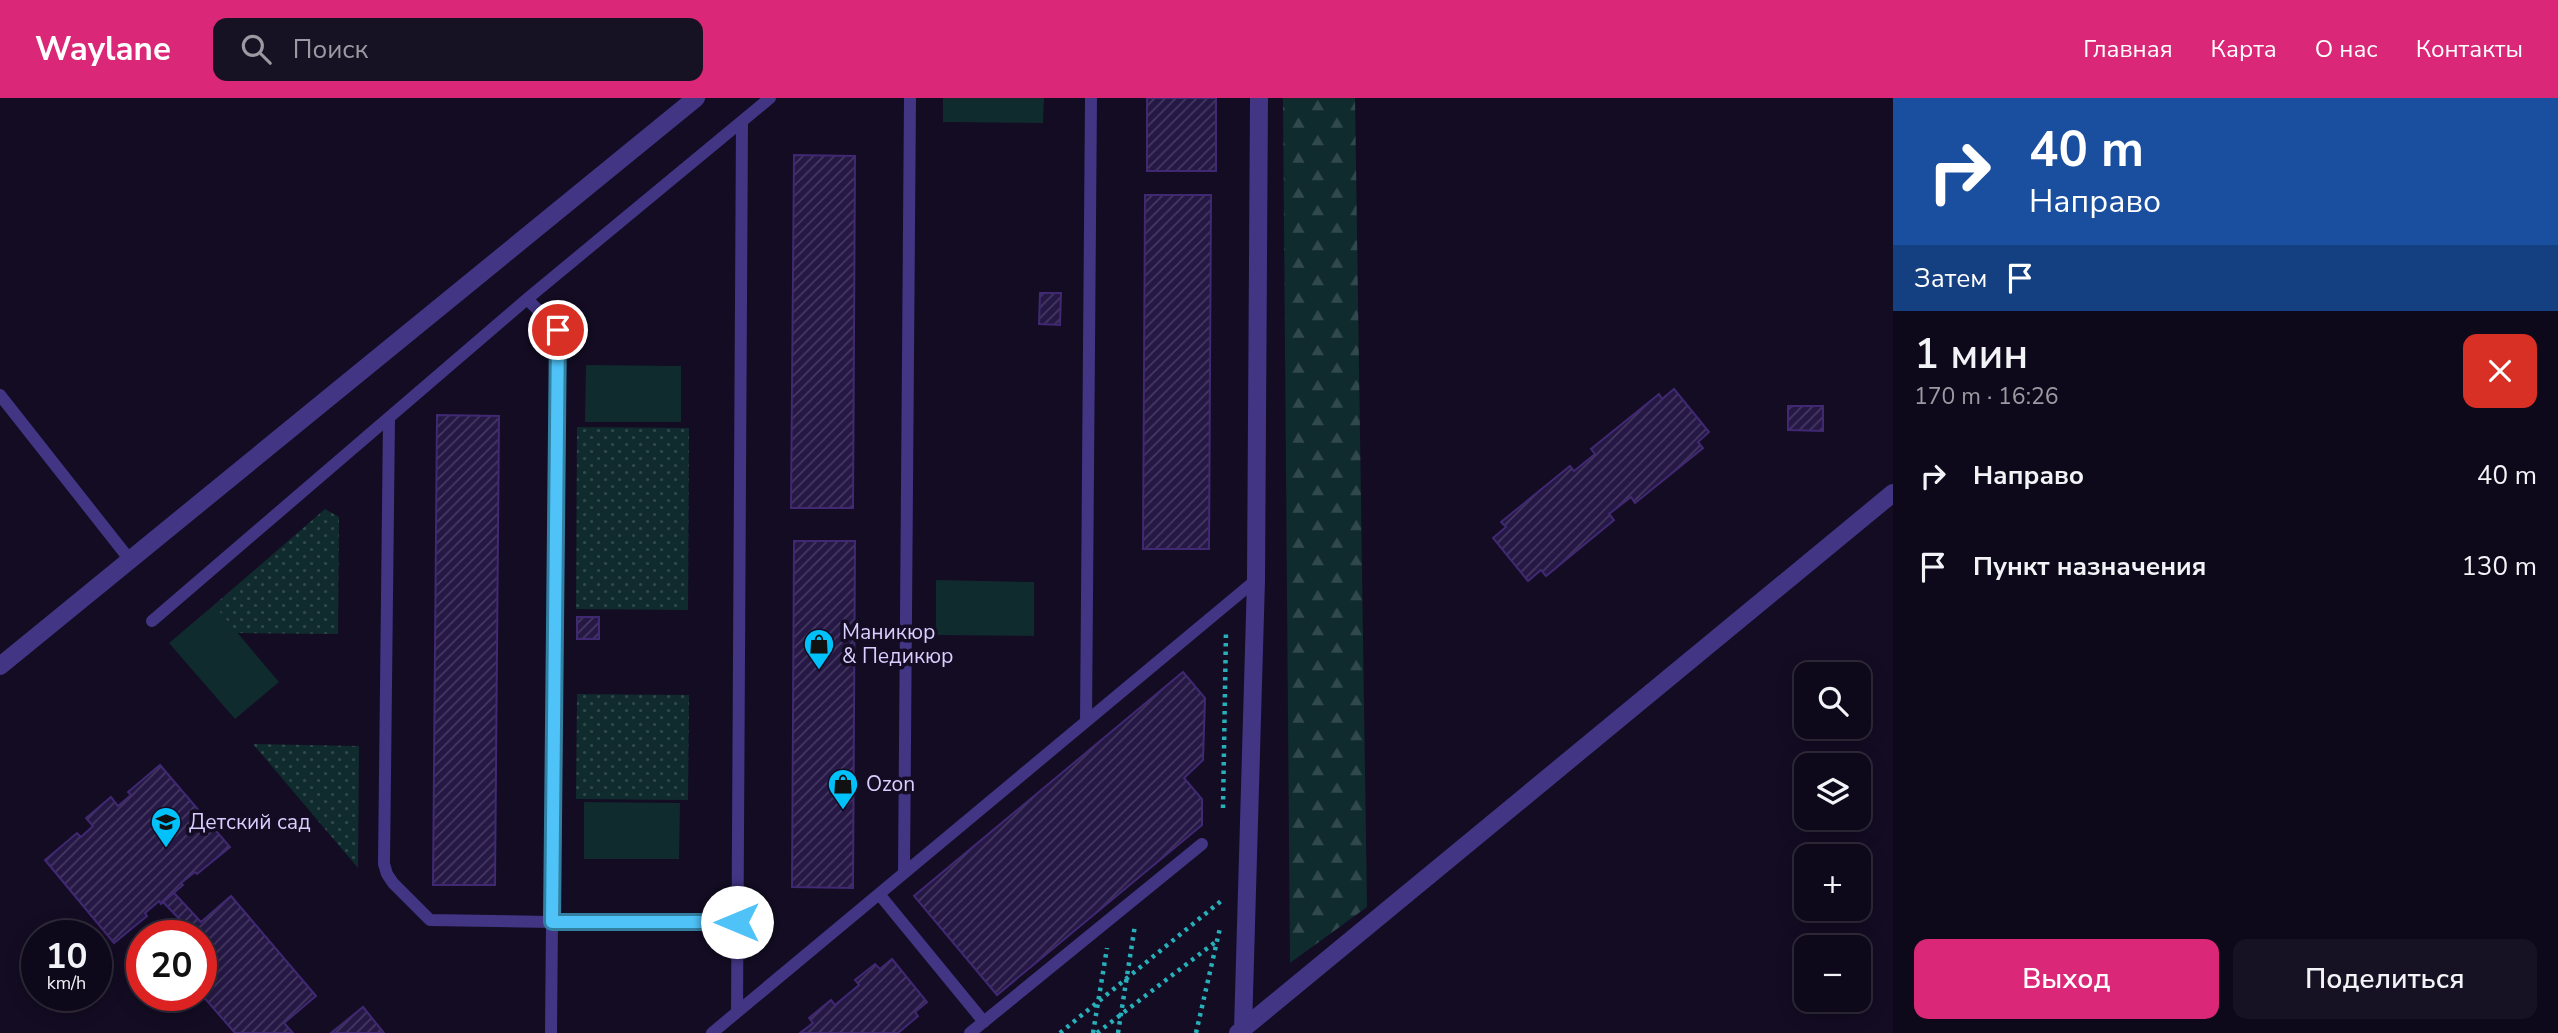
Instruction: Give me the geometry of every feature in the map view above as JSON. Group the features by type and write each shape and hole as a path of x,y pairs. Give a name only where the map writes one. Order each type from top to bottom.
{"street":[{"path":"0,666 696,98"},
{"path":"1240,1031 1256,580 1259,98"},
{"path":"1240,1031 1893,493"}],"lane":[{"path":"152,621 527,299 771,98"},
{"path":"904,873 910,98"},
{"path":"1086,721 1091,98"},
{"path":"737,1012 742,121"},
{"path":"527,299 558,330 551,1033"},
{"path":"0,395 130,560"},
{"path":"389,418 384,850 387,874 430,920 737,922"},
{"path":"712,1033 1256,580"},
{"path":"970,1033 1202,844"},
{"path":"879,894 984,1022"}],"path":[{"path":"1223,811 1227,604"},
{"path":"1220,914 1222,889"},
{"path":"1060,1033 1221,901"},
{"path":"1118,1033 1135,924"},
{"path":"1196,1033 1220,927"},
{"path":"1095,1033 1219,939"},
{"path":"1095,1033 1107,947"}],"green space":[{"path":"943,98 1044,98 1043,123 943,122"},
{"path":"1283,98 1355,98 1367,907 1290,963"},
{"path":"586,365 681,366 681,422 585,422"},
{"path":"577,427 689,428 688,610 576,609"},
{"path":"325,509 339,517 338,634 237,633 214,605"},
{"path":"936,580 1034,582 1034,636 936,635"},
{"path":"214,605 279,682 235,719 169,643"},
{"path":"577,694 689,695 688,800 576,799"},
{"path":"253,744 359,746 358,868"},
{"path":"584,802 680,803 679,859 584,859"}],"building":[{"path":"1147,98 1216,98 1216,171 1147,171"},
{"path":"794,155 855,156 853,508 791,508"},
{"path":"1145,195 1211,195 1209,549 1143,549"},
{"path":"1040,293 1061,293 1060,325 1039,324"},
{"path":"1674,389 1709,432 1698,442 1703,448 1635,503 1631,497 1609,514 1614,520 1546,576 1541,570 1528,581 1493,538 1506,527 1501,522 1570,466 1574,471 1595,454 1591,449 1659,394 1662,399"},
{"path":"1788,406 1823,406 1823,431 1788,430"},
{"path":"437,415 499,416 495,885 433,885"},
{"path":"794,541 855,541 853,888 792,887"},
{"path":"577,617 599,617 599,639 577,639"},
{"path":"1183,672 1205,698 1203,760 1184,778 1202,799 1202,825 997,995 914,896"},
{"path":"160,765 230,847 197,874 195,872 181,883 183,885 161,904 159,901 145,913 147,916 142,920 126,920 126,933 114,943 112,920 95,920 45,860 77,833 81,837 93,826 86,818 111,797 118,806 131,795 128,792"},
{"path":"174,893 199,920 180,920 163,902"},
{"path":"231,896 316,996 284,1023 293,1033 235,1033 216,1011 217,920 203,920"},
{"path":"892,959 927,1002 915,1012 918,1016 898,1033 800,1033 813,1023 809,1018 831,1000 835,1005 859,985 855,980 875,964 880,969"},
{"path":"363,1007 384,1033 331,1033"}],"place":[{"name":"Маникюр & Педикюр","path":"819,671"},
{"name":"Ozon","path":"843,811"},
{"name":"Детский сад","path":"166,849"}],"route":[{"path":"558,330 552,922 737,922"}]}
